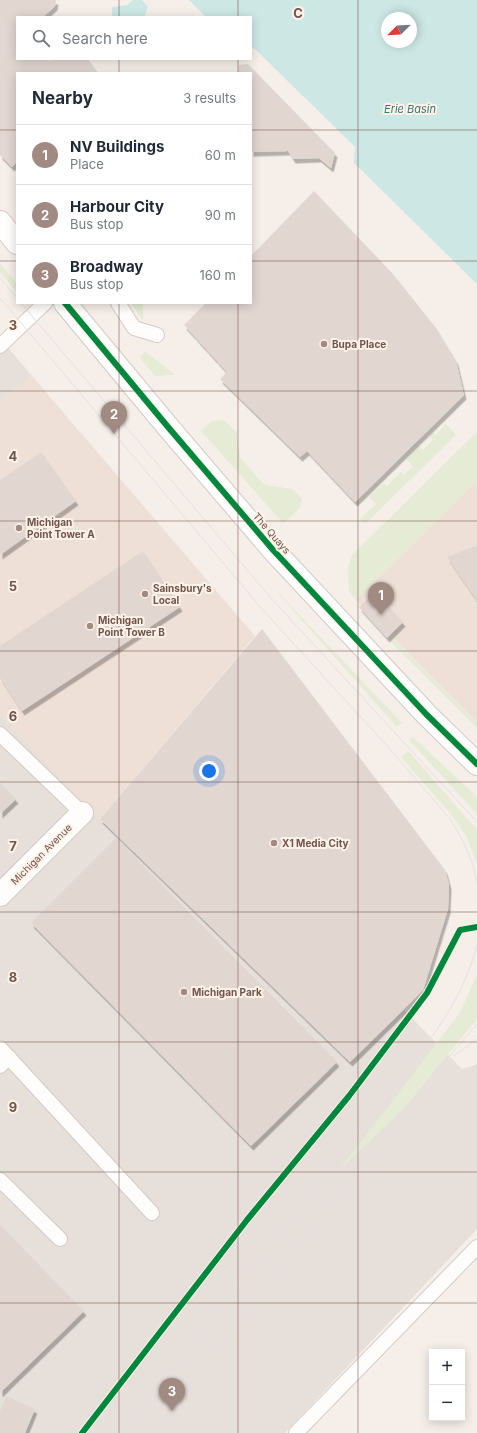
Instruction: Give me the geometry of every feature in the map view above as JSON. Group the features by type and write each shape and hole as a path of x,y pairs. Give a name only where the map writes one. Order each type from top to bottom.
{"street":[{"path":"0,222 16,242"},
{"name":"The Quays","path":"66,304 274,551 426,714 477,764"},
{"name":"Michigan Avenue","path":"0,895 82,813"}],"lane":[{"path":"0,346 44,304"},
{"path":"119,304 134,328 157,335"},
{"path":"0,734 82,813"},
{"path":"3,1057 152,1212"},
{"path":"0,1180 60,1239"},
{"path":"296,1433 477,1247"}],"shaded area":[{"path":"0,338 32,376 0,401"},
{"path":"32,376 255,636 100,819 0,715 0,401"},
{"path":"477,481 477,722 356,600"},
{"path":"0,715 100,819 350,1062 404,1010 462,1069 477,1064 477,1229 285,1433 0,1433"}],"green space":[{"path":"0,263 16,283 16,291 0,272"},
{"path":"132,304 143,304 143,321"},
{"path":"145,351 175,375 155,376 140,358"},
{"path":"224,420 237,433 240,457 264,485 293,489 302,499 299,509 283,523 201,431 212,421"},
{"path":"446,424 456,435 365,524 360,519 376,504 369,497 384,483 387,486 401,472 404,475 413,466 406,459 419,446 423,450 433,440 429,436 433,432 436,435"},
{"path":"477,432 477,481 356,600 349,591 348,567 353,554"},
{"path":"268,582 402,723 397,727"},
{"path":"390,635 477,722 477,728 387,638"},
{"path":"413,737 477,797 477,814 409,740"},
{"path":"408,751 477,830 477,865 467,837 450,813 401,757"},
{"path":"477,975 477,1019 402,1111 339,1170 459,1014"}],"water":[{"path":"133,0 142,0 148,7 144,16 112,16 112,7 127,5"},
{"name":"Erie Basin","path":"189,0 477,0 477,284 354,163 355,147 254,48 252,48 252,16 205,16"}],"building":[{"path":"0,0 56,0 55,6 44,16 16,16 16,60 89,60 97,72 16,72 16,163 12,167 0,155"},
{"path":"248,64 335,153 331,168 319,158 293,159 288,151 252,152 252,72 238,72 239,65"},
{"name":"Bupa Place","path":"314,191 393,274 436,328 456,361 464,395 355,502 307,451 300,457 220,379 227,372 184,325 205,304 252,304 252,255"},
{"name":"Michigan Point Tower A","path":"41,452 76,501 0,555 0,480"},
{"path":"477,545 477,601 447,557"},
{"name":"Michigan Point Tower B","path":"143,551 180,607 22,711 0,678 0,646"},
{"path":"375,592 403,622 387,638 359,607"},
{"name":"X1 Media City","path":"262,629 445,870 449,885 448,909 423,990 350,1062 100,819"},
{"path":"0,782 16,799 0,814"},
{"name":"Michigan Park","path":"116,838 337,1062 251,1146 31,923"},
{"path":"0,1225 84,1311 0,1393"},
{"path":"7,1396 35,1409 25,1433 0,1433 0,1411"}],"tram line":[{"path":"0,278 16,297"},
{"path":"0,298 262,609 388,747 450,819 463,841 473,865 477,884"},
{"path":"22,304 270,597 477,822"},
{"path":"120,1433 154,1395 429,1041 458,996 477,945"},
{"path":"154,1433 442,1065 477,1024"},
{"path":"454,1056 477,1039"}],"cycle path":[{"path":"66,304 274,551 426,714 477,764"},
{"path":"82,1433 247,1220 349,1096 427,993 460,930 477,927"}],"place":[{"name":"Bupa Place","path":"324,344"},
{"name":"Harbour City","path":"114,434"},
{"name":"Michigan Point Tower A","path":"19,528"},
{"name":"Sainsbury's Local","path":"145,594"},
{"name":"NV Buildings","path":"381,615"},
{"name":"Michigan Point Tower B","path":"90,626"},
{"name":"X1 Media City","path":"274,843"},
{"name":"Michigan Park","path":"184,992"},
{"name":"Broadway","path":"172,1411"}]}
